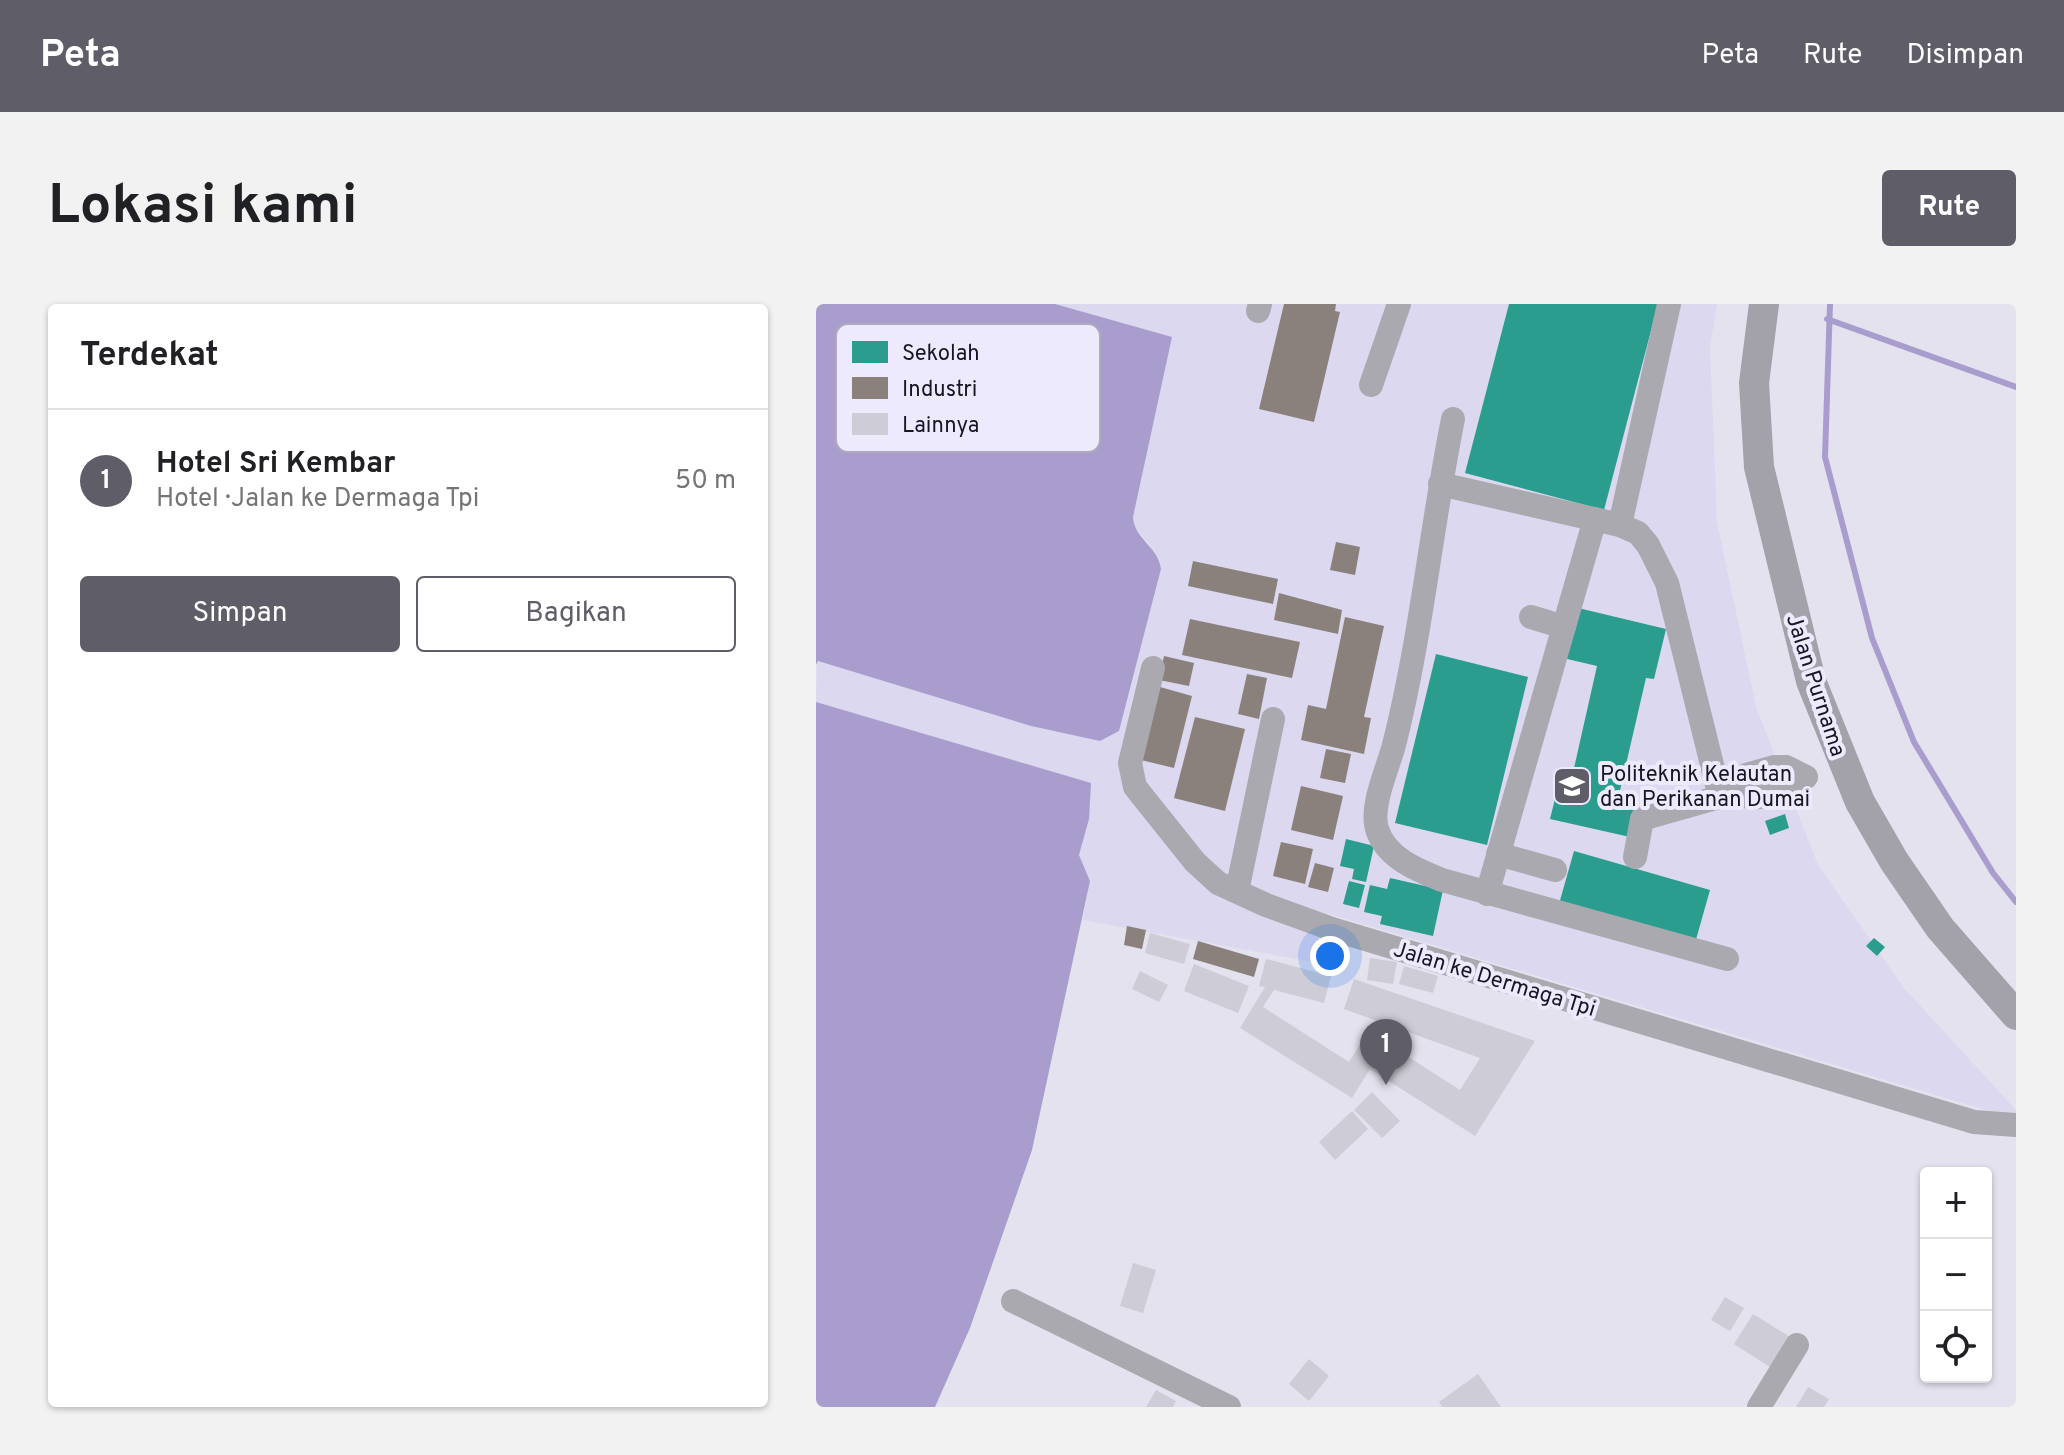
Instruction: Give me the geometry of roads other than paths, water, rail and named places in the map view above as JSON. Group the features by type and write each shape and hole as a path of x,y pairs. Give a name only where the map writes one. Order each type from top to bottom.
{"main road":[{"name":"Jalan Purnama","path":"1764,304 1754,383 1759,467 1811,681 1846,771 1894,861 1940,928 2016,1015"}],"street":[{"path":"1371,385 1399,304"},
{"path":"1620,525 1669,304"},
{"path":"1453,419 1409,687 1376,815 1376,827 1400,860 1442,880 1727,959"},
{"path":"1440,484 1620,525 1638,533 1648,545 1667,583 1728,795"},
{"path":"1487,894 1595,519"},
{"path":"1531,617 1564,627"},
{"name":"Jalan ke Dermaga Tpi","path":"1153,668 1130,763 1135,787 1195,862 1218,883 1332,929 1974,1122 2016,1125"},
{"path":"1237,891 1273,719"},
{"path":"1728,795 1746,775 1776,767 1786,767 1806,777"},
{"path":"1635,857 1642,819 1728,795 1751,798 1783,793 1806,777 1846,771"},
{"path":"1498,854 1555,870"},
{"path":"1013,1301 1229,1407"},
{"path":"1759,1407 1797,1345"}],"waterway":[{"path":"1830,304 1825,457 1872,638 1914,742 1993,873 2016,902"},
{"path":"1827,319 2016,387"}],"place":[{"name":"Politeknik Kelautan dan Perikanan Dumai","path":"1572,786"},
{"name":"Hotel Sri Kembar","path":"1386,1085"}]}
